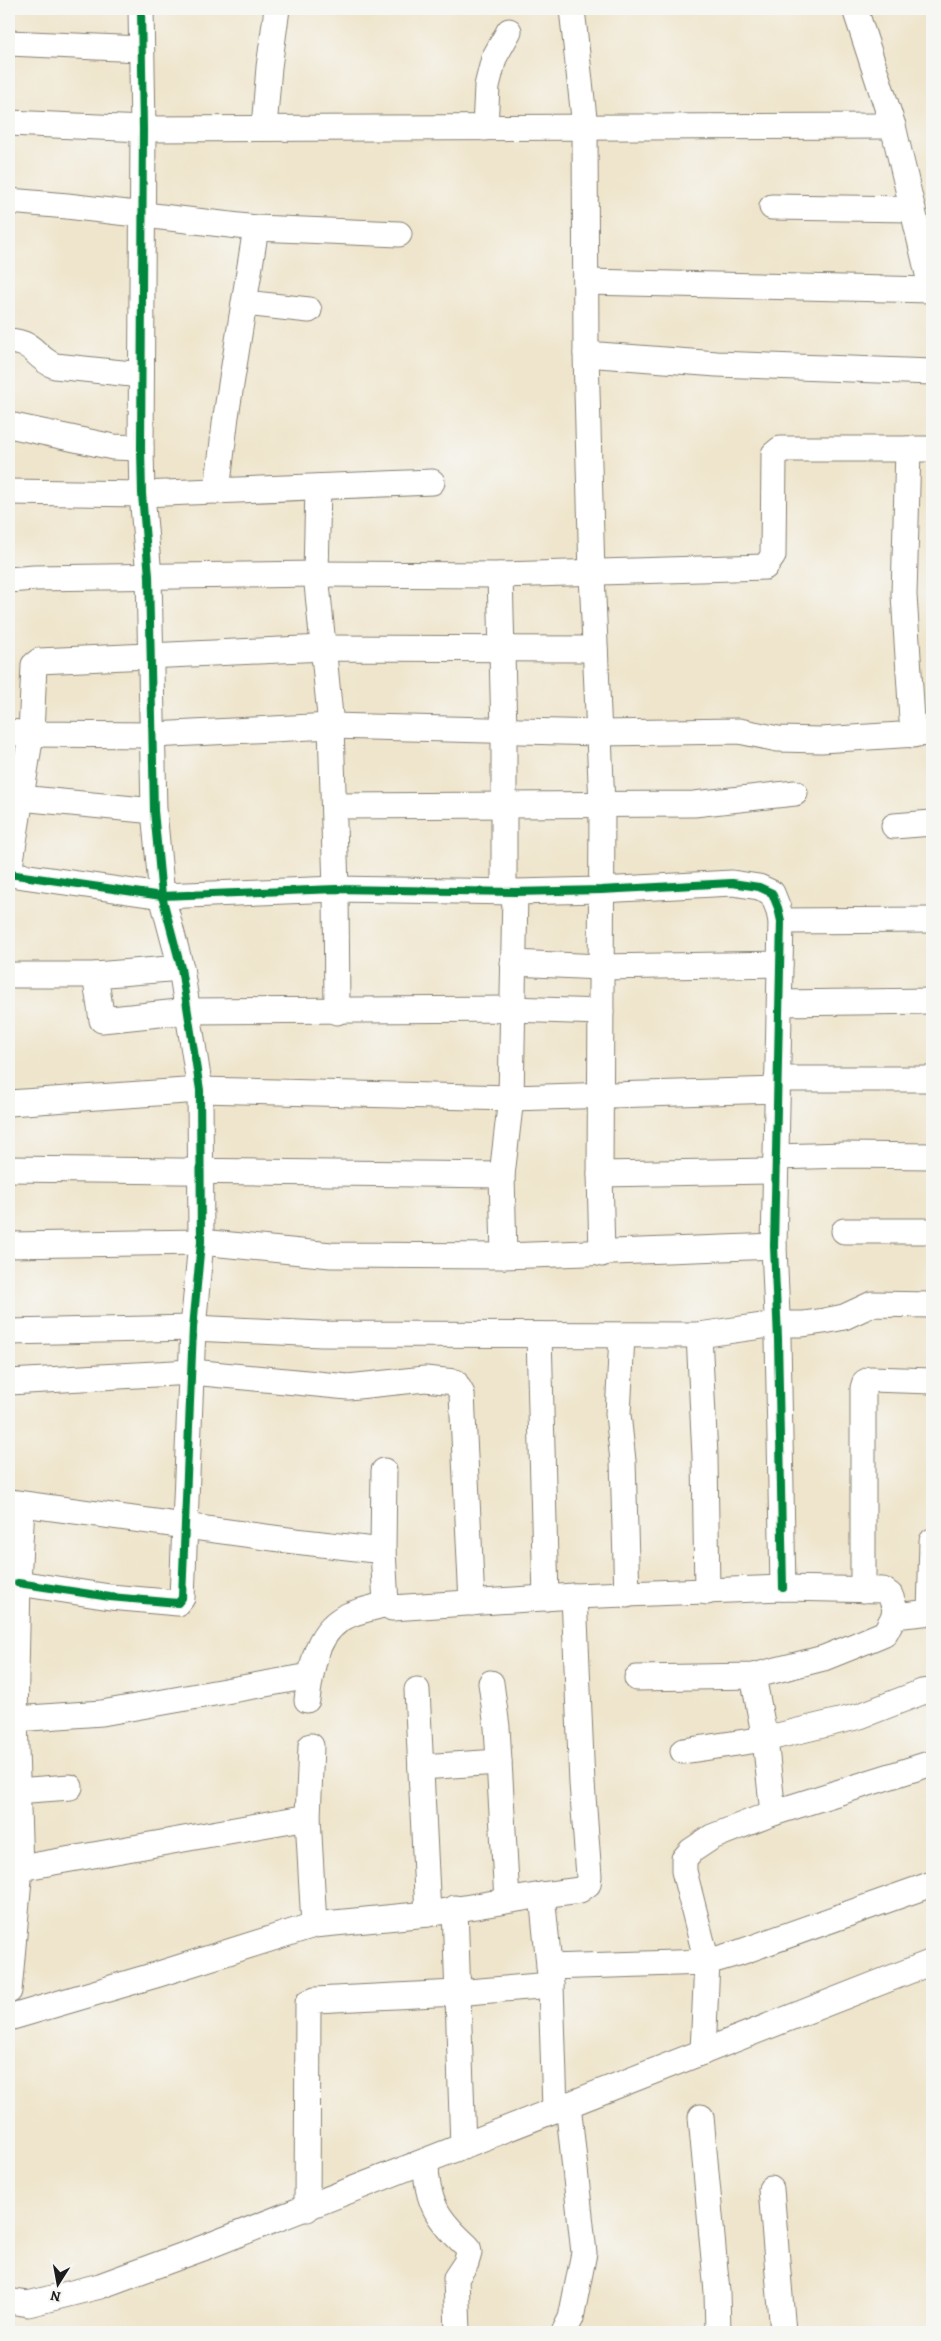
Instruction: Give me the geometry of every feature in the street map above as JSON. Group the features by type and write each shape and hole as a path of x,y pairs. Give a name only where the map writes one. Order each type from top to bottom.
{"street":[{"path":"18,1583 110,1597 178,1603 182,1598 193,1328 201,1242 200,1090 181,968 162,896 154,811 154,735 149,576 142,494 141,448 143,129 141,9"},
{"path":"264,128 269,67 277,9"},
{"path":"572,9 585,127 586,354 592,574 602,805 600,967 602,1254"},
{"path":"587,282 932,291 893,126 855,9"},
{"path":"485,128 487,86 494,58 509,32"},
{"path":"9,43 141,49"},
{"path":"9,123 143,129 893,126"},
{"path":"9,202 142,214 256,228 399,234"},
{"path":"772,207 913,209"},
{"path":"217,491 256,228"},
{"path":"244,303 309,310"},
{"path":"9,341 30,346 45,362 55,366 141,375"},
{"path":"586,354 717,364 932,372"},
{"path":"9,425 113,447 141,448"},
{"path":"9,580 34,578 316,574 592,574 765,568 773,556 774,454 780,449 932,449"},
{"path":"20,733 154,735 331,726 600,733 739,731 778,739 821,740 922,734 904,595 908,449"},
{"path":"9,492 142,494 432,482"},
{"path":"318,486 316,574 331,726 336,889 337,1012"},
{"path":"500,575 504,805 512,963 511,1098 502,1175 504,1256"},
{"path":"596,649 324,648 39,661 34,665 20,733 20,798 9,874 162,896 336,889 509,892 601,890 732,883 759,887 772,893 781,921 774,1246 783,1588"},
{"path":"334,806 694,804 795,793"},
{"path":"20,798 154,811"},
{"path":"894,826 932,823"},
{"path":"781,921 932,920"},
{"path":"512,963 600,967 780,964"},
{"path":"9,975 95,975 181,968"},
{"path":"95,975 102,1020 188,1011 337,1012 511,1009 601,1012"},
{"path":"780,1002 932,1001"},
{"path":"9,1103 200,1090 511,1098 601,1095 777,1084 932,1079"},
{"path":"600,1174 776,1164 845,1155 932,1156"},
{"path":"9,1169 502,1175"},
{"path":"844,1231 932,1232"},
{"path":"9,1244 201,1242 330,1255 504,1256 602,1254 774,1246"},
{"path":"9,1332 193,1328 321,1334 699,1335 777,1324 803,1324 844,1317 872,1304 932,1305"},
{"path":"539,1335 546,1598"},
{"path":"699,1335 705,1456 707,1592"},
{"path":"622,1336 618,1414 623,1461 626,1594"},
{"path":"9,1382 192,1372 348,1387 424,1379 455,1382 462,1394 472,1603"},
{"path":"863,1590 863,1388 865,1382 871,1379 932,1381"},
{"path":"384,1471 383,1551 386,1604"},
{"path":"9,1991 16,1791 13,1727 18,1583 15,1504 383,1551"},
{"path":"894,1616 931,1612 932,1541"},
{"path":"386,1604 392,1608 574,1596 783,1588 883,1590 890,1595 895,1608 894,1616 885,1633 824,1658 753,1676 637,1678"},
{"path":"9,2018 159,1974 314,1925 428,1914 454,1908 580,1890 588,1884 589,1876 582,1783 574,1596"},
{"path":"13,1727 102,1713 308,1688 321,1639 328,1629 349,1615 386,1604"},
{"path":"753,1676 765,1739 773,1813"},
{"path":"491,1683 499,1762 507,1900"},
{"path":"417,1690 428,1914"},
{"path":"683,1751 765,1739 860,1716 922,1692 932,1691"},
{"path":"311,1746 308,1816 314,1925"},
{"path":"421,1767 499,1762"},
{"path":"703,2052 707,1962 684,1871 684,1859 691,1851 712,1837 773,1813 932,1763"},
{"path":"16,1791 70,1787"},
{"path":"14,1869 308,1816"},
{"path":"307,2209 308,2004 315,2000 456,1993 550,1976 707,1962 738,1953 932,1884"},
{"path":"542,1895 562,2107 584,2253 570,2318 564,2332"},
{"path":"454,1908 456,1993 464,2147"},
{"path":"9,2301 28,2304 100,2286 426,2163 562,2107 932,1962"},
{"path":"700,2117 717,2292 718,2332"},
{"path":"426,2163 426,2185 432,2204 442,2222 468,2247 469,2253 456,2278 458,2332"},
{"path":"771,2189 783,2332"}],"cycle path":[{"path":"18,1583 110,1597 178,1603 182,1598 193,1328 201,1242 200,1090 181,968 162,896 154,811 149,576 142,494 141,448 143,129 141,9"},
{"path":"9,874 162,896 336,889 515,892 601,890 732,883 759,887 772,893 781,921 774,1246 778,1339 783,1588"}]}
